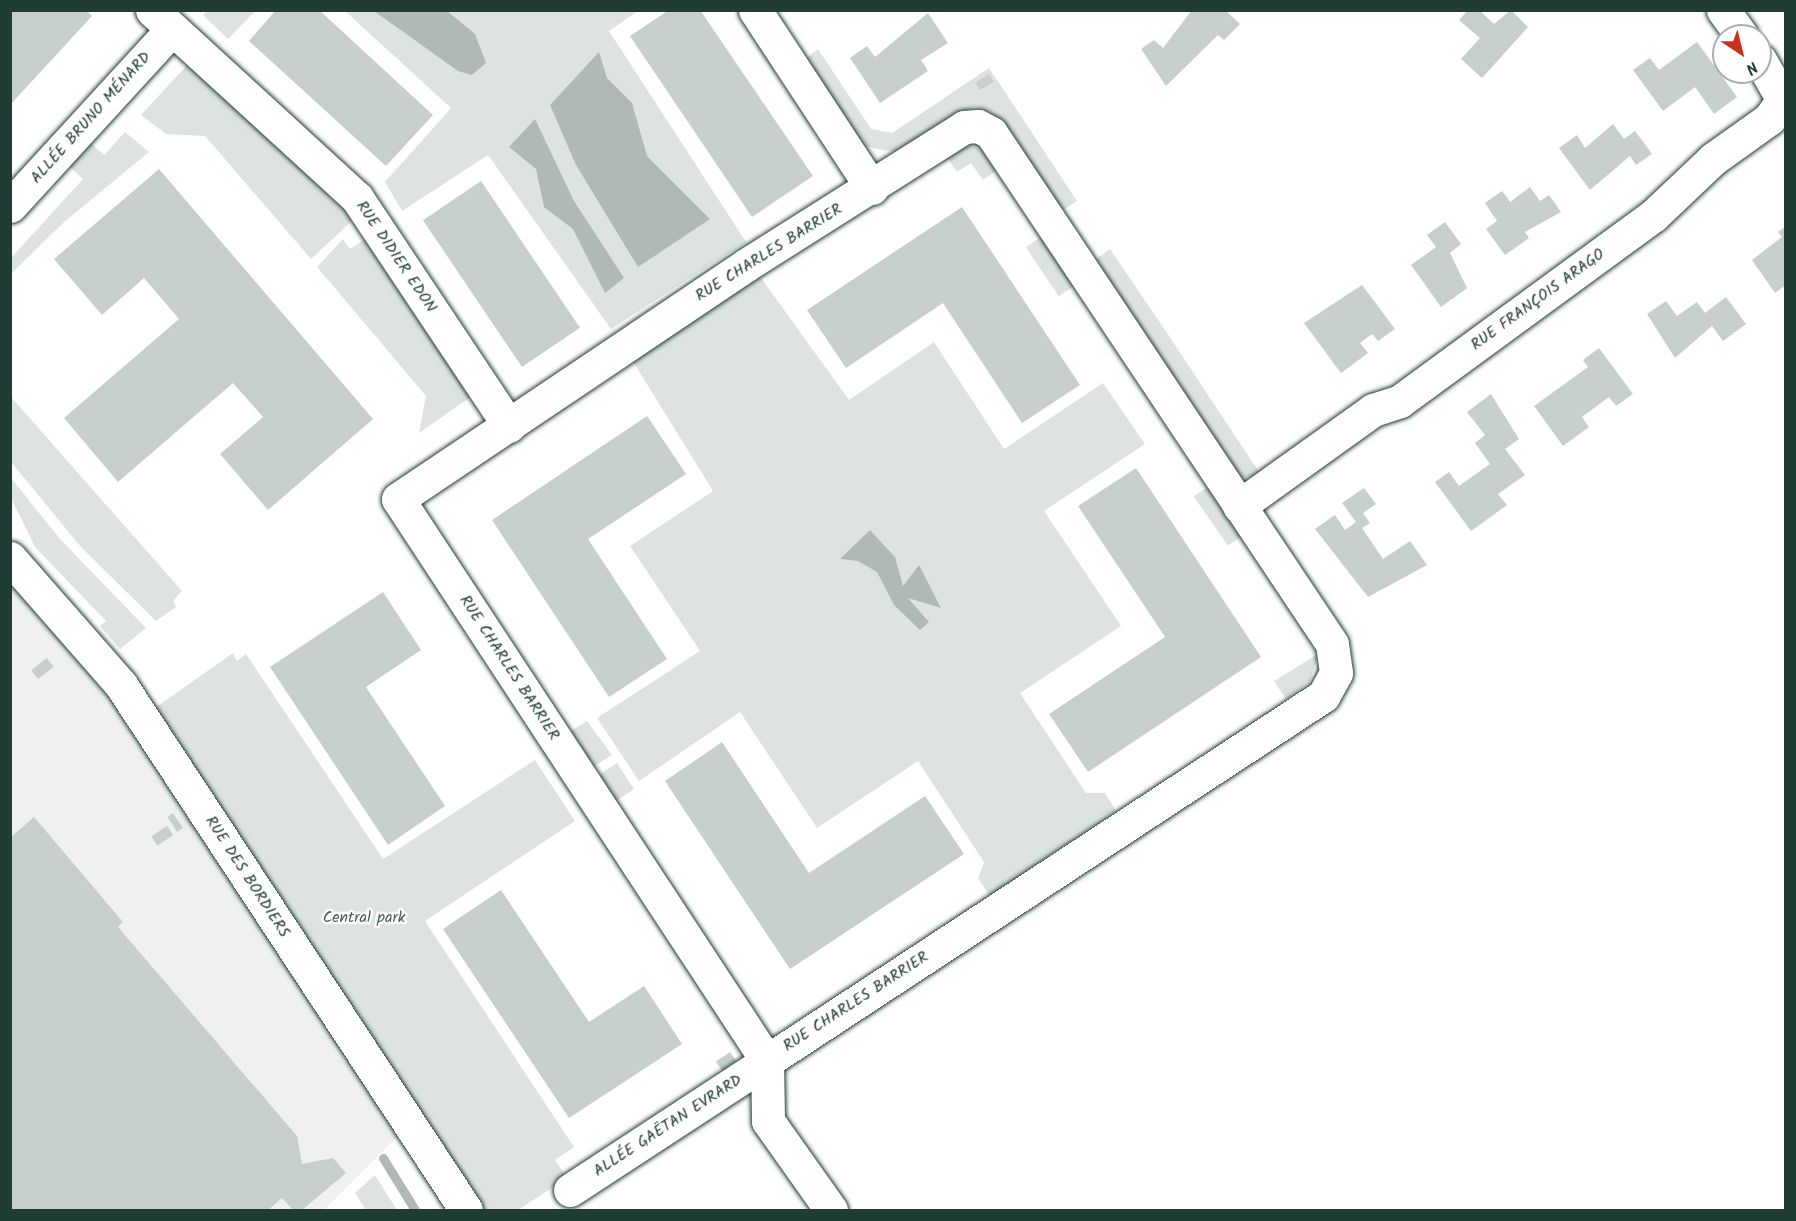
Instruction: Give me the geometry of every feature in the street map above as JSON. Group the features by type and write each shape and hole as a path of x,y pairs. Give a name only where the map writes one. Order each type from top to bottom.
{"street":[{"path":"755,10 872,188"},
{"path":"1723,10 1733,24"},
{"name":"ALLÉE BRUNO MÉNARD","path":"10,206 162,20"},
{"name":"RUE DIDIER EDON","path":"162,20 357,198 509,426"},
{"name":"RUE FRANÇOIS ARAGO","path":"1239,506 1373,411 1410,394 1653,216 1713,159 1769,119 1784,100 1772,80"},
{"name":"RUE CHARLES BARRIER","path":"964,127 991,133 1332,644 1336,673 1323,696 767,1061 398,499 736,271 872,188 964,127"},
{"name":"RUE DES BORDIERS","path":"10,558 121,686 466,1210"},
{"path":"767,1061 768,1120 831,1210"},
{"name":"ALLÉE GAËTAN EVRARD","path":"570,1191 767,1061"}],"shaded area":[{"path":"374,11 447,11 475,34 486,63 472,75 458,71"},
{"path":"599,52 607,78 632,103 647,156 710,219 638,267 576,165 550,105"},
{"path":"535,119 574,201 624,278 605,293 573,229 544,207 536,169 509,147"},
{"path":"870,530 895,557 903,586 919,565 941,608 908,598 929,622 920,630 894,605 877,572 858,561 840,559"},
{"path":"10,558 99,658 409,1125 324,1210 11,1210"}],"green space":[{"path":"207,11 255,11 228,39 203,15"},
{"path":"345,11 638,11 609,31 746,242 611,329 488,155 402,211 385,182 451,108"},
{"path":"818,49 871,129 892,133 989,68 1077,201 1060,212 1004,127 992,113 974,107 895,152 863,146 803,61"},
{"path":"189,63 354,219 311,259 205,136 166,134 141,115"},
{"path":"125,132 149,152 63,223 11,274 10,259 83,179 67,164 88,140 104,155"},
{"path":"965,145 983,149 1000,168 983,180 971,163 957,172 944,153"},
{"path":"1044,235 1077,284 1059,296 1026,247"},
{"path":"367,238 472,396 419,433 426,396 317,267 343,239 350,249"},
{"path":"1110,249 1261,475 1240,478 1093,261"},
{"path":"759,275 849,400 934,342 1004,449 1103,383 1145,444 1044,511 1121,626 1020,693 1086,793 1105,793 1116,811 990,896 978,878 984,862 918,761 817,828 740,712 639,781 597,718 700,651 630,546 713,491 632,360"},
{"path":"11,397 182,591 173,601 176,607 156,621 81,547 11,462"},
{"path":"11,478 60,539 146,628 120,649 100,626 106,621 35,547 11,498"},
{"path":"1210,485 1244,534 1228,546 1194,496"},
{"name":"Central park","path":"233,653 237,661 246,654 383,859 535,760 575,821 425,921 574,1147 555,1160 567,1178 518,1210 481,1210 155,708"},
{"path":"1318,654 1310,681 1286,699 1274,681"},
{"path":"587,721 612,755 587,771 569,732"},
{"path":"617,763 634,789 615,802 591,780"},
{"path":"375,1175 397,1210 366,1210 355,1193"}],"building":[{"path":"10,10 86,10 92,16 10,105"},
{"path":"276,10 319,10 433,115 386,166 249,41"},
{"path":"669,10 700,10 813,176 752,217 630,36"},
{"path":"1192,10 1225,10 1240,24 1224,40 1218,35 1166,86 1141,49 1154,40 1163,48"},
{"path":"1468,10 1479,10 1494,24 1511,10 1528,27 1482,78 1461,59 1480,38 1459,20"},
{"path":"928,13 948,43 921,60 928,71 880,103 850,58 867,46 875,57"},
{"path":"1697,42 1712,63 1712,84 1728,84 1737,97 1714,114 1695,87 1663,111 1633,70 1650,58 1659,70"},
{"path":"989,74 994,82 980,90 975,82"},
{"path":"1613,124 1624,139 1635,131 1652,154 1636,165 1630,156 1590,190 1559,148 1577,135 1585,148"},
{"path":"159,169 373,419 268,510 220,454 263,417 233,383 118,482 64,418 179,319 144,278 102,315 54,259"},
{"path":"481,181 580,328 522,367 423,220"},
{"path":"1530,187 1540,201 1549,195 1561,212 1525,232 1529,238 1505,255 1486,229 1497,221 1485,203 1502,191 1510,202"},
{"path":"962,207 1080,385 1022,423 943,303 846,368 807,310"},
{"path":"1445,222 1461,244 1450,253 1467,288 1441,307 1411,265 1436,247 1427,235"},
{"path":"1786,226 1786,285 1775,293 1752,260 1782,237 1778,232"},
{"path":"1362,285 1395,329 1378,341 1372,334 1360,343 1368,353 1341,373 1304,323"},
{"path":"1726,297 1746,324 1723,341 1712,326 1675,358 1647,314 1666,301 1677,316 1697,302 1705,313"},
{"path":"1599,348 1633,394 1616,406 1609,397 1582,417 1589,427 1563,446 1534,406 1588,367 1583,360"},
{"path":"1491,394 1519,439 1505,449 1525,475 1498,494 1507,505 1471,531 1435,482 1449,472 1459,486 1490,464 1475,443 1485,435 1467,412"},
{"path":"647,416 686,474 588,539 667,659 609,697 492,520"},
{"path":"1136,468 1261,657 1088,772 1049,714 1165,637 1078,506"},
{"path":"1364,488 1376,504 1363,513 1370,523 1362,528 1383,559 1410,541 1427,565 1368,597 1315,529 1335,515 1345,530 1356,522 1342,503"},
{"path":"383,592 421,650 366,687 445,806 388,845 270,667"},
{"path":"47,658 54,667 38,679 31,670"},
{"path":"722,742 809,873 925,796 964,854 790,969 665,781"},
{"path":"173,813 183,828 177,832 167,817"},
{"path":"34,817 123,922 118,927 297,1136 302,1164 333,1158 346,1173 302,1210 293,1210 282,1198 268,1210 10,1210 10,838"},
{"path":"167,826 173,835 157,846 151,837"},
{"path":"501,890 589,1022 644,986 682,1044 569,1118 443,929"},
{"path":"730,1052 736,1061 722,1071 716,1062"}],"waterway":[{"path":"383,1158 415,1210"}]}
